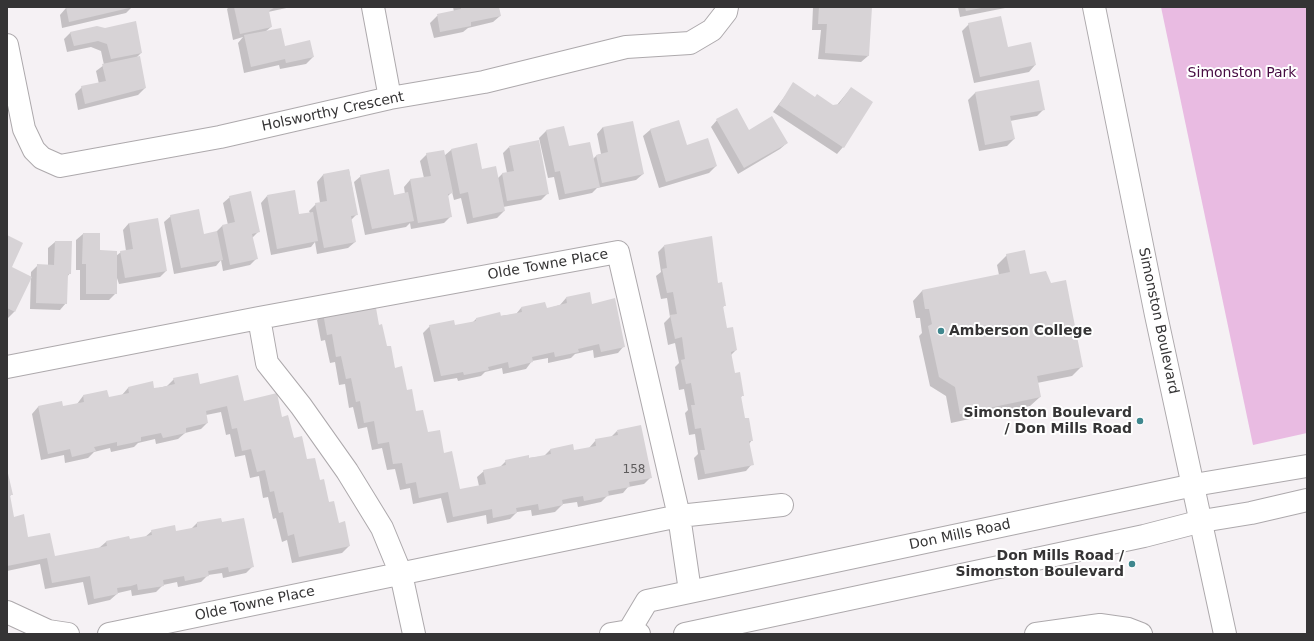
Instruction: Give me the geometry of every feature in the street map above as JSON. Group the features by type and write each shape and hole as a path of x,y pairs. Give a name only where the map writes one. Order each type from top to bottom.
{"street":[{"path":"372,7 390,98"},
{"name":"Holsworthy Crescent","path":"7,45 24,129 34,150 42,158 60,166 220,137 390,98 484,82 626,47 690,43 712,30 726,12 727,7"},
{"name":"Simonston Boulevard","path":"1094,7 1156,315 1202,521 1225,634"},
{"name":"Olde Towne Place","path":"7,367 259,318 618,252 679,516 690,591"},
{"path":"259,318 267,363 301,406 347,471 382,528 401,574 414,634"},
{"name":"Don Mills Road","path":"626,633 647,601 1194,485 1307,466"},
{"path":"685,634 1144,536 1202,521 1251,513 1307,500"},
{"name":"Olde Towne Place","path":"109,634 679,516 782,505"},
{"path":"7,612 48,631 68,634"},
{"path":"1036,634 1100,625 1128,629 1141,634"}],"green space":[{"name":"Simonston Park","path":"1161,7 1307,7 1307,433 1253,445"}],"building":[{"path":"66,7 129,7 129,8 69,22"},
{"path":"234,7 275,7 269,11 272,27 240,34"},
{"path":"461,7 499,7 501,16 471,22 471,26 440,32 437,14 461,9"},
{"path":"819,7 872,7 869,56 825,53 827,24 818,24"},
{"path":"965,7 981,7 981,8 966,11"},
{"path":"1001,16 1008,47 1031,42 1036,65 980,77 968,23"},
{"path":"136,21 142,53 111,59 107,44 98,41 74,46 70,32 97,26 105,28"},
{"path":"281,28 285,46 310,40 314,57 286,63 285,59 251,67 244,35"},
{"path":"140,56 146,88 85,104 81,86 106,81 102,64"},
{"path":"1039,80 1045,110 1010,116 1015,139 985,145 975,92"},
{"path":"793,82 815,97 817,94 833,105 839,104 851,87 873,102 844,148 779,105"},
{"path":"737,108 749,130 772,116 788,143 744,168 716,119"},
{"path":"679,120 687,145 708,138 717,166 666,182 650,129"},
{"path":"633,121 644,174 602,183 596,155 608,152 603,127"},
{"path":"564,126 569,146 590,142 600,187 565,194 560,171 555,172 546,130"},
{"path":"539,140 549,194 507,201 502,173 514,171 509,146"},
{"path":"477,143 482,169 496,166 505,211 473,218 468,192 460,194 451,149"},
{"path":"444,150 453,193 448,194 452,217 418,223 410,179 431,176 426,153"},
{"path":"349,169 358,215 351,216 356,242 324,248 315,203 327,201 323,174"},
{"path":"389,169 394,195 408,192 414,221 372,229 360,175"},
{"path":"295,190 299,214 313,212 318,241 277,249 267,195"},
{"path":"251,191 260,232 252,234 258,259 230,265 222,225 235,222 229,196"},
{"path":"199,209 204,234 217,231 223,260 181,268 170,215"},
{"path":"158,218 167,271 125,278 120,251 133,249 129,223"},
{"path":"83,233 100,233 100,250 117,251 117,294 86,294 86,264 82,264"},
{"path":"7,235 23,243 12,267 32,277 15,312 7,308"},
{"path":"712,236 718,283 722,282 726,306 723,306 727,328 733,327 737,350 731,352 735,373 740,372 744,396 741,396 745,418 749,418 753,441 749,441 754,465 705,474 700,450 705,450 701,428 695,429 691,405 695,405 691,383 686,384 681,360 685,359 682,337 675,339 670,315 677,314 673,292 667,293 662,269 667,268 664,245"},
{"path":"55,241 72,241 71,274 68,274 67,304 36,303 37,264 54,265"},
{"path":"1025,250 1030,274 1046,271 1051,283 1066,280 1083,367 1037,376 1041,397 960,414 955,387 939,377 928,326 932,324 929,309 925,309 922,290 1010,272 1006,254"},
{"path":"590,292 592,304 615,298 625,347 601,352 599,344 578,349 579,352 555,357 554,352 532,357 533,362 509,368 508,362 488,367 489,370 464,375 463,372 441,376 429,325 454,320 455,325 476,321 476,318 500,312 501,316 522,312 521,307 545,302 547,308 567,303 566,297"},
{"path":"375,302 379,325 382,324 387,346 391,346 395,368 402,366 407,390 412,389 416,411 423,410 428,432 440,430 444,453 452,451 460,489 486,484 483,470 506,465 505,460 529,455 529,458 551,454 550,449 573,444 574,450 596,446 595,439 618,435 617,430 641,425 652,478 629,482 630,487 608,491 609,496 584,501 583,496 571,498 562,500 563,505 539,510 538,504 516,508 517,513 493,518 492,509 453,517 448,492 419,498 416,482 406,484 402,463 393,464 389,442 378,444 374,421 364,423 360,401 356,402 351,378 346,379 341,356 336,357 332,334 327,335 323,313"},
{"path":"198,373 200,384 238,375 244,401 277,393 282,417 288,415 294,438 302,436 307,459 315,458 320,480 324,479 329,502 334,501 339,523 345,521 350,546 299,557 294,534 288,536 283,512 279,513 274,491 270,492 265,470 257,472 251,449 242,451 237,428 232,429 227,406 206,411 208,423 186,428 186,433 163,438 161,433 141,437 141,441 117,446 117,442 94,447 96,451 72,457 70,449 48,454 38,406 62,401 63,406 84,402 83,395 107,390 109,397 129,393 128,387 153,381 154,388 162,387 175,384 173,378"},
{"path":"7,469 13,495 10,495 14,517 24,514 28,537 50,533 55,556 107,546 106,541 129,536 130,539 152,535 151,530 175,525 176,531 197,527 197,522 221,518 222,522 244,518 254,567 229,572 228,567 208,571 209,576 185,581 184,576 163,580 164,586 138,590 137,584 117,588 118,594 94,599 90,576 52,583 47,558 7,566"}],"place":[{"name":"Amberson College","path":"941,331"},
{"name":"Simonston Boulevard / Don Mills Road","path":"1140,421"},
{"name":"Don Mills Road / Simonston Boulevard","path":"1132,564"}]}
